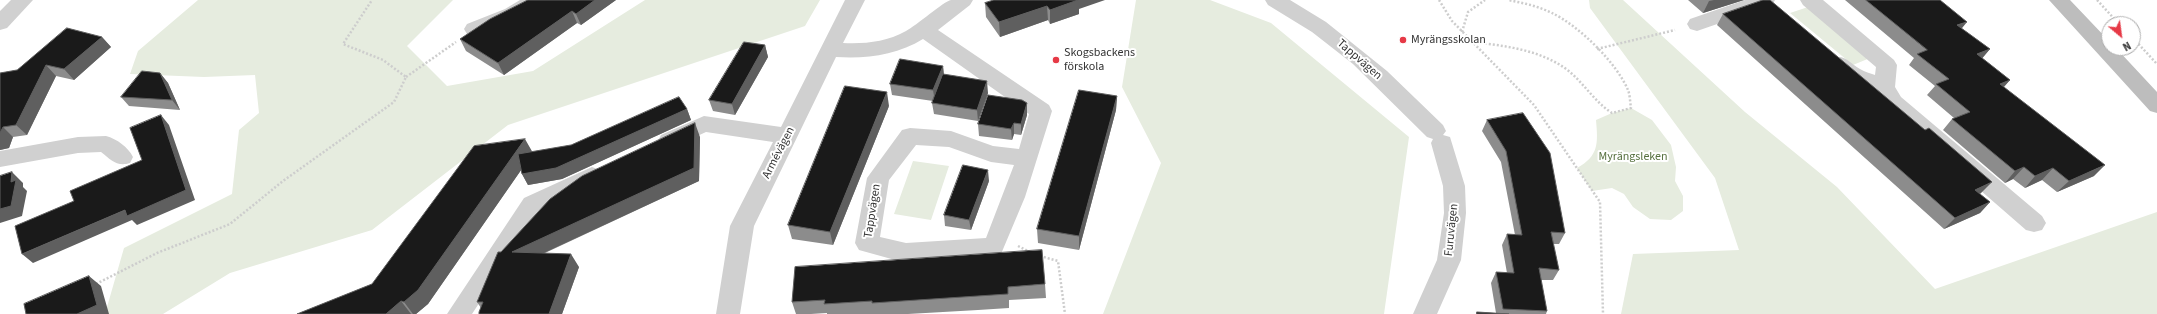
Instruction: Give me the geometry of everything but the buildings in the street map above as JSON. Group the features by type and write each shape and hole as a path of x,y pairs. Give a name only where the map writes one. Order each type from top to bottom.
{"main road":[{"path":"2059,0 2157,105"}],"street":[{"path":"0,23 23,0"},
{"path":"474,29 512,14 534,0"},
{"name":"Armévägen","path":"728,314 742,226 855,0"},
{"path":"831,50 863,51 893,46 924,30 963,0"},
{"name":"Tappvägen","path":"1275,0 1339,41 1411,106 1438,137"},
{"path":"1697,24 1765,0 1782,15"},
{"path":"1810,0 1888,64 1884,87"},
{"name":"Tappvägen","path":"924,30 1041,111 1026,158 1005,223 992,247 906,253 866,243 878,178 910,136 951,139 991,154 1026,158"},
{"path":"1823,49 1852,74 1884,87 1894,103 2034,223"},
{"path":"654,148 704,124 787,136"},
{"name":"Furuvägen","path":"1425,314 1449,260 1456,213 1454,186 1438,137"},
{"path":"0,159 78,145 106,144 122,157"},
{"path":"459,314 532,204 611,168"}],"path":[{"path":"372,0 344,44 383,60 406,77"},
{"path":"1439,0 1452,21 1534,105 1600,202 1603,314"},
{"path":"1462,32 1464,16 1473,5 1485,0"},
{"path":"1473,42 1502,46 1543,57 1569,71 1593,95 1600,106 1612,112 1631,108 1628,91 1587,38 1564,20 1530,4 1508,0"},
{"path":"2097,0 2112,16"},
{"path":"1597,49 1697,24"},
{"path":"94,286 157,253 230,224 283,181 394,102 406,77 474,29"},
{"path":"2141,47 2157,64"},
{"path":"998,236 1031,253"},
{"path":"1038,255 1058,261 1065,304 1065,314"}],"green space":[{"path":"198,0 453,0 407,46 447,86 533,71 645,0 820,0 805,26 508,125 372,230 230,273 163,314 105,314 124,248 232,194 239,130 259,113 255,75 204,77 130,74 138,51"},
{"path":"1136,0 1210,0 1271,23 1409,137 1384,314 1103,314 1161,163 1122,87"},
{"path":"1589,0 1623,0 1745,112 1837,187 1935,289 2157,212 2157,314 1621,314 1633,254 1739,250 1715,178 1590,8"},
{"path":"1808,7 1870,58 1853,65 1790,13"},
{"name":"Myrängsleken","path":"1631,108 1652,120 1671,145 1676,167 1675,181 1683,196 1683,211 1671,220 1650,219 1633,207 1624,194 1612,188 1592,191 1577,168 1590,159 1596,148 1596,120 1612,113"},
{"path":"913,161 949,166 931,220 894,214"}],"place":[{"name":"Myrängsskolan","path":"1403,40"},
{"name":"Skogsbackens förskola","path":"1056,60"}]}
